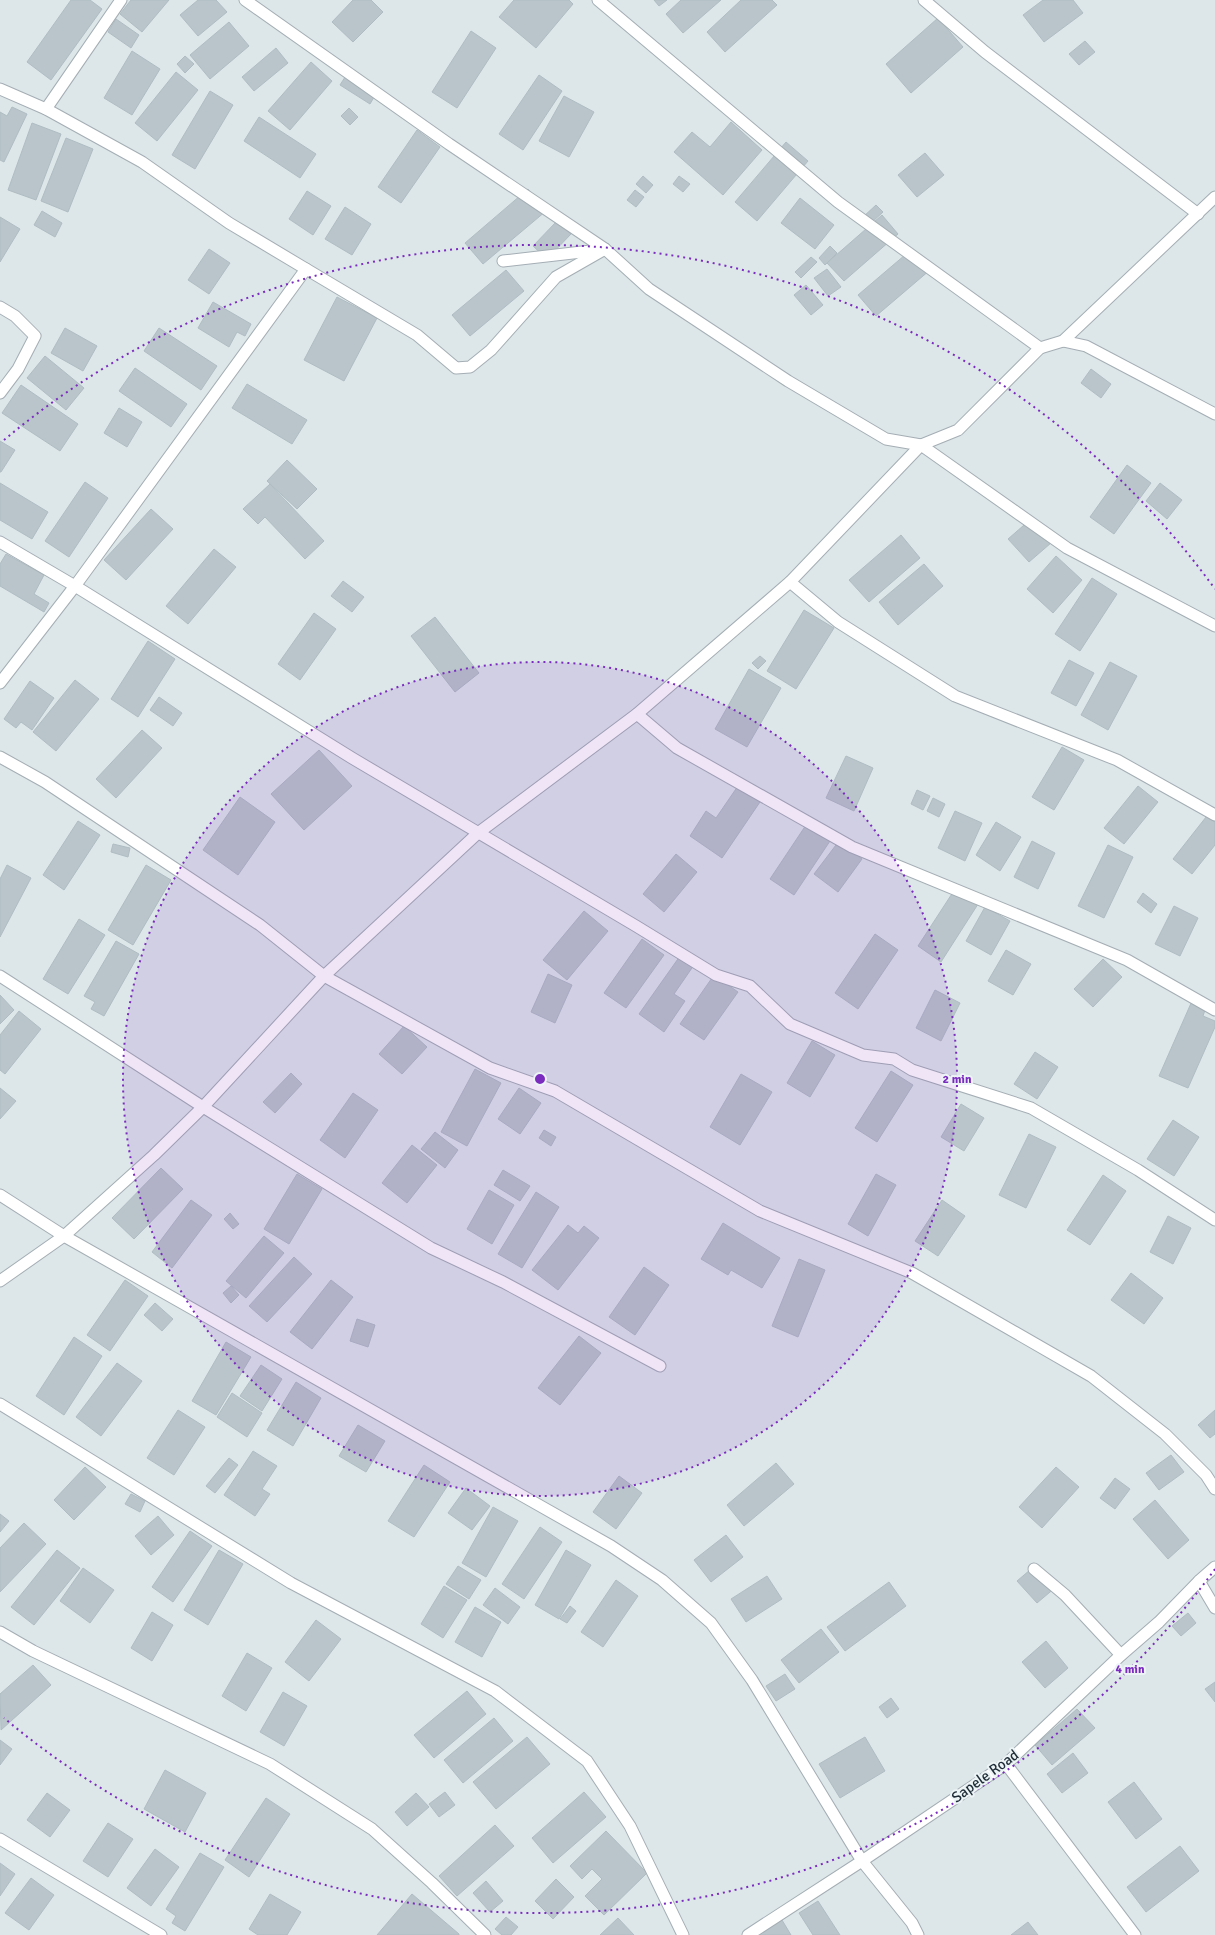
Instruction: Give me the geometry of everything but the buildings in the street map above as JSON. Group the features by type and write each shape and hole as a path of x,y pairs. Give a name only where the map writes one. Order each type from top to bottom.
{"street":[{"path":"46,109 121,0"},
{"path":"245,0 449,144 605,249 649,288 788,381 886,439 921,444 1067,548 1215,626"},
{"path":"598,0 838,202 1040,348"},
{"path":"924,0 985,52 1198,214"},
{"path":"0,89 46,109 142,162 229,223 417,335 456,368 470,367 491,350 556,277 605,249"},
{"path":"0,1281 64,1236 154,1155 203,1107 324,976 478,833 637,714 790,582 921,444 958,430 1040,348 1063,341 1215,197"},
{"path":"503,261 605,249"},
{"path":"0,683 75,586 306,269"},
{"path":"0,306 15,316 35,336 18,369 0,393"},
{"path":"1063,341 1086,346 1215,414"},
{"path":"0,542 75,586 352,758 716,975 750,986 790,1024 863,1055 894,1059 912,1070 1031,1108 1138,1170 1215,1220"},
{"path":"790,582 838,622 955,696 1117,760 1215,815"},
{"path":"637,714 677,748 852,847 1127,960 1215,1010"},
{"path":"0,757 45,782 260,925 324,976 490,1068 555,1091 760,1211 912,1273 1030,1339 1091,1376 1165,1434 1206,1475 1215,1489"},
{"path":"0,976 203,1107 431,1248 503,1282 660,1366"},
{"path":"0,1195 64,1236 604,1542 662,1580 711,1623 752,1680 862,1861 912,1923 918,1935"},
{"path":"0,1404 291,1583 495,1691 587,1761 630,1826 683,1935"},
{"name":"Sapele Road","path":"748,1935 862,1861 1006,1764 1121,1655 1159,1622 1199,1581 1215,1568"},
{"path":"1034,1569 1065,1595 1121,1655"},
{"path":"1199,1581 1215,1608"},
{"path":"0,1632 33,1651 270,1764 372,1829 427,1878 485,1935"},
{"path":"1006,1764 1134,1935"},
{"path":"0,1839 161,1935"}]}
